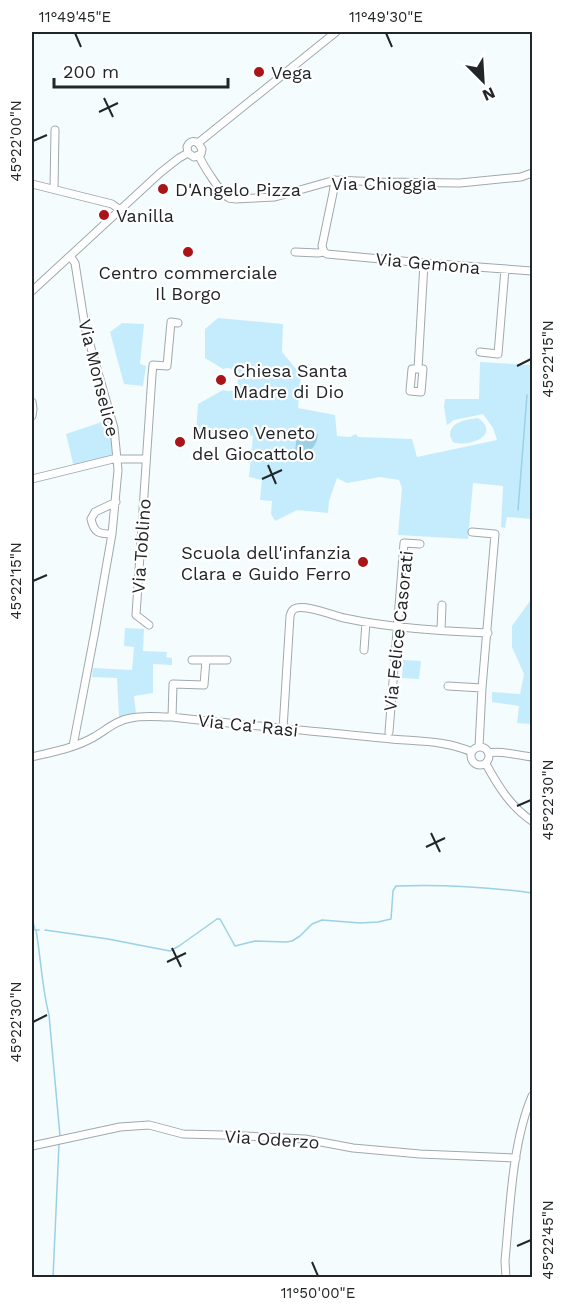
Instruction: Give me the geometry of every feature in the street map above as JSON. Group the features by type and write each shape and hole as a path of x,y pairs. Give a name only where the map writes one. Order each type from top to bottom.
{"street":[{"path":"198,142 202,149 199,156 192,156 188,153 189,144 198,142 336,32"},
{"path":"54,189 55,130"},
{"path":"32,291 160,173 188,153"},
{"name":"Via Chioggia","path":"199,156 222,191 230,198 275,198 335,180 460,183 521,177 532,173"},
{"name":"Via Chioggia","path":"521,177 532,179"},
{"path":"324,252 322,246 335,180"},
{"path":"32,184 112,204 120,210"},
{"name":"Via Gemona","path":"295,252 324,252 331,255 532,271"},
{"name":"Via Monselice","path":"70,256 75,263 85,327 114,428 117,459 116,502 112,534 73,746"},
{"path":"418,369 424,263"},
{"path":"480,352 498,354 505,269"},
{"name":"Via Toblino","path":"149,625 136,615 153,365 167,366 171,322 178,323"},
{"path":"412,369 418,369 423,369 421,392 410,391 412,369"},
{"path":"32,402 32,416"},
{"path":"32,479 117,459 146,459"},
{"path":"112,534 97,532 91,519 95,512 116,502"},
{"path":"472,532 495,534 479,747"},
{"name":"Via Felice Casorati","path":"389,732 404,543 420,544"},
{"path":"441,630 442,605"},
{"path":"283,729 290,613 294,609 308,608 366,622 396,626 488,633"},
{"path":"364,650 366,622"},
{"path":"192,660 227,660"},
{"path":"172,717 173,684 204,685 206,660"},
{"path":"448,686 483,688"},
{"name":"Via Ca' Rasi","path":"32,757 93,738 110,726 129,718 147,716 447,743 472,752 471,758 474,764 480,766 486,764 512,804 532,821"},
{"path":"472,752 475,748 484,748 489,753 486,764"},
{"path":"489,753 499,752 532,757"},
{"path":"506,1278 505,1261 516,1158 525,1112 532,1096"},
{"name":"Via Oderzo","path":"32,1146 120,1126 150,1125 183,1134 305,1139 353,1148 420,1154 516,1158"}],"shaded area":[{"path":"532,304 532,519 507,517 505,528 501,527 503,486 473,483 468,539 398,535 402,488 399,480 380,477 347,483 337,478 329,501 328,513 297,510 275,521 271,514 272,501 260,500 262,480 249,477 253,436 196,433 198,404 223,390 232,390 238,382 233,369 223,369 205,358 205,329 218,318 283,324 282,352 301,375 298,408 335,415 337,436 350,437 356,434 358,437 412,439 417,457 497,440 493,428 483,414 454,420 447,425 445,399 479,399 480,362 530,365"},
{"path":"122,323 144,324 140,364 146,366 143,386 124,384 110,332"},
{"path":"478,418 484,424 485,435 474,442 453,442 450,436 456,424"},
{"path":"111,419 117,459 74,468 66,434"},
{"path":"318,434 314,447 308,452 295,454 296,441 303,435"},
{"path":"532,598 532,724 517,723 519,706 492,702 492,692 520,694 524,674 512,647 512,626"},
{"path":"125,628 144,629 143,651 167,652 166,657 172,658 172,665 153,664 153,693 134,696 136,713 119,717 117,678 92,677 93,668 132,670 134,647 124,646"},
{"path":"403,660 421,661 419,679 402,678"}],"waterway":[{"path":"518,510 527,395"},
{"path":"45,930 170,951 217,919 220,919 235,946 255,941 292,941 312,924 322,920 360,923 391,919 393,891 396,886 464,886 532,893"},
{"path":"32,918 35,930 39,930"},
{"path":"36,930 49,1015 60,1136"},
{"path":"53,1278 59,1144"}],"place":[{"name":"Vega","path":"259,72"},
{"name":"D'Angelo Pizza","path":"163,189"},
{"name":"Vanilla","path":"104,215"},
{"name":"Centro commerciale Il Borgo","path":"188,252"},
{"name":"Chiesa Santa Madre di Dio","path":"221,380"},
{"name":"Museo Veneto del Giocattolo","path":"180,442"},
{"name":"Scuola dell'infanzia Clara e Guido Ferro","path":"363,562"}]}
